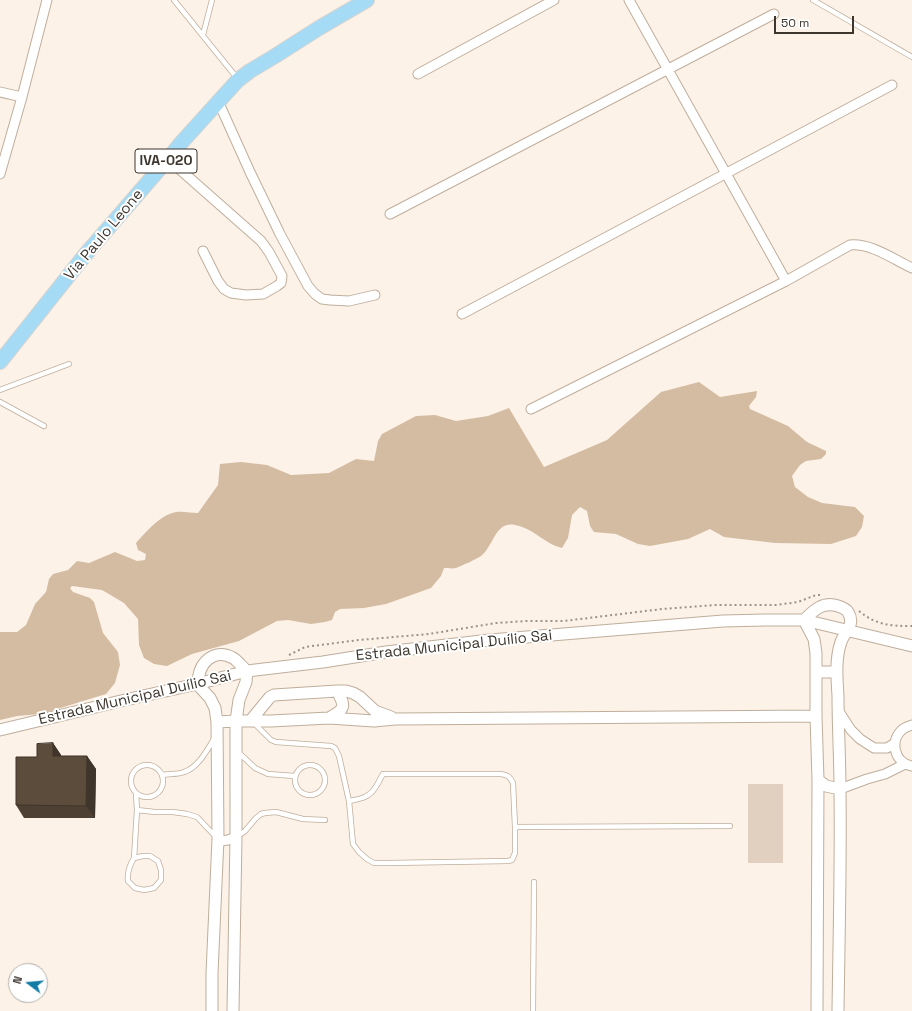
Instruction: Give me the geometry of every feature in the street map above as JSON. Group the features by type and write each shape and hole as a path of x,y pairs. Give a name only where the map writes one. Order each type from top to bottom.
{"main road":[{"name":"Via Paulo Leone","path":"0,362 85,255 181,143 238,80 250,71 366,0"}],"street":[{"path":"0,174 22,97 46,0"},
{"path":"418,74 554,0"},
{"path":"629,0 786,282"},
{"path":"390,214 774,14"},
{"path":"462,314 892,85"},
{"path":"0,92 22,97"},
{"path":"218,101 250,172 308,286 315,294 330,300 349,301 375,295"},
{"path":"168,159 261,241 269,252 282,276 281,283 263,294 246,295 231,293 224,289 218,281 203,251"},
{"path":"531,409 786,282 850,245 861,244 870,247 912,268"},
{"path":"817,1011 818,780 816,653 814,638 804,620 818,607 827,604 835,605 848,612 851,624 841,641 838,654 840,790 838,1011"},
{"name":"Estrada Municipal Duílio Sai","path":"0,730 247,671 323,662 386,652 490,640 723,621 804,620 912,646"},
{"path":"212,1011 212,973 218,839 217,722 215,708 210,698 197,684 205,662 211,656 218,654 233,658 247,671 246,682 239,700 236,720 236,837 232,1011"},
{"path":"816,672 838,672"},
{"path":"251,720 274,695 337,691 353,693 360,697 375,711 395,719"},
{"path":"329,718 338,712 343,706 343,702 337,691"},
{"path":"264,705 279,720"},
{"path":"838,709 851,730 860,739 874,748 887,748 895,743"},
{"path":"217,722 236,720 271,721 329,718 374,721 395,719 816,716"},
{"path":"909,765 899,759 895,751 895,743 898,735 904,728 912,725"},
{"path":"818,780 826,786 840,790 909,765"},
{"path":"218,839 222,841 236,837"}],"lane":[{"path":"174,0 238,80"},
{"path":"203,35 212,0"},
{"path":"813,0 912,57"},
{"path":"0,390 69,364"},
{"path":"0,402 44,426"},
{"path":"251,720 271,740 276,742 331,746 335,748 339,756 349,801 353,844 359,852 374,863 508,861 512,860 515,853 513,783 511,778 507,775 384,774 370,794 362,798 349,801"},
{"path":"162,775 186,772 194,767 217,736"},
{"path":"236,750 255,768 268,774 295,776"},
{"path":"312,764 322,769 326,779 325,785 318,793 307,795 297,788 295,776 302,767 312,764"},
{"path":"134,858 150,856 158,861 162,870 161,880 154,888 144,890 135,888 128,881 127,873 129,865 134,858 137,810 136,794 132,788 131,776 140,766 153,766 162,775 162,787 153,796 147,797 136,794"},
{"path":"137,810 173,812 198,817 218,839"},
{"path":"236,837 256,818 265,813 276,812 303,820 325,820"},
{"path":"515,827 730,826"},
{"path":"533,1011 534,882"}],"shaded area":[{"path":"699,382 720,397 757,391 756,397 749,406 750,409 788,426 807,442 826,451 826,454 821,459 806,461 800,465 792,476 795,487 808,497 822,503 855,507 864,516 862,527 856,536 831,544 775,543 724,537 710,529 688,539 650,546 638,544 616,534 594,532 590,526 587,511 580,507 572,515 568,538 562,548 550,543 528,529 515,525 508,525 499,530 481,556 456,568 444,568 441,576 431,588 386,604 364,608 340,609 335,612 332,620 325,622 311,624 288,620 277,621 239,641 192,654 167,666 154,664 144,658 139,645 138,619 124,603 102,590 72,586 70,588 73,592 90,598 94,602 103,633 118,652 120,665 115,683 106,694 41,714 17,716 0,720 0,632 17,632 26,625 35,604 46,592 49,579 53,574 68,570 77,561 89,563 115,552 137,561 145,560 146,554 138,550 136,543 154,524 170,514 176,512 198,513 218,485 220,464 241,462 267,465 291,475 329,473 356,459 374,461 378,441 382,434 416,416 435,415 456,421 488,416 509,408 544,467 607,440 661,392"},
{"path":"748,784 783,784 783,863 748,863"}],"building":[{"path":"53,743 53,756 87,756 86,806 16,805 16,757 37,757 37,744"}]}
